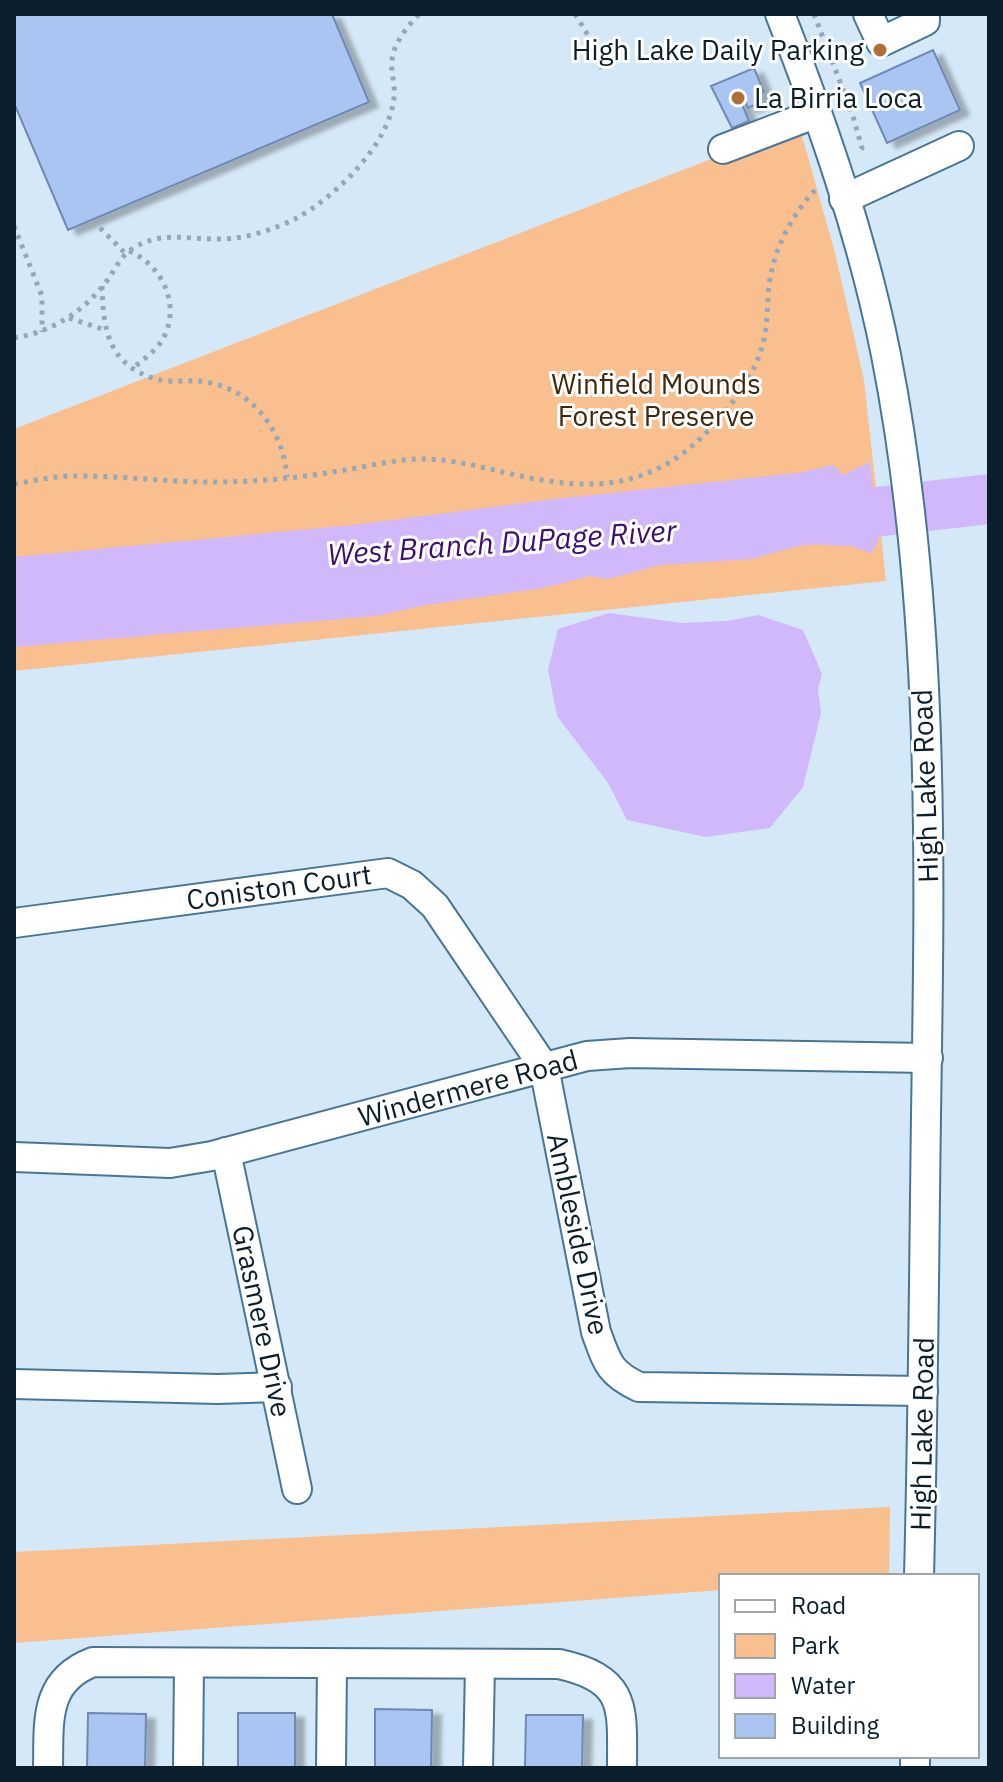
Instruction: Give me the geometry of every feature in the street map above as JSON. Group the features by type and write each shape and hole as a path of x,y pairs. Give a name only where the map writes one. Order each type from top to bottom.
{"street":[{"name":"High Lake Road","path":"780,14 817,113 844,199 886,354 913,534 925,738 928,901 919,1574"},
{"path":"868,14 881,42 925,21 925,14"},
{"path":"723,149 817,113"},
{"path":"844,199 959,146"},
{"name":"Coniston Court","path":"14,923 388,873 412,885 435,906 544,1067"},
{"name":"Windermere Road","path":"14,1157 170,1163 226,1152 587,1056 630,1053 928,1058"},
{"name":"Ambleside Drive","path":"544,1067 596,1332 606,1361 617,1377 639,1387 923,1391"},
{"name":"Grasmere Drive","path":"226,1152 297,1489"},
{"path":"14,1384 218,1389 277,1387"},
{"path":"48,1768 49,1714 63,1681 76,1669 93,1662 559,1664 584,1670 604,1682 618,1699 622,1716 622,1768"},
{"path":"188,1768 189,1663"},
{"path":"331,1768 332,1664"},
{"path":"478,1768 480,1664"}],"path":[{"path":"404,14 412,21"},
{"path":"14,338 42,332 84,307 127,252 148,241 165,237 224,239 272,229 334,192 353,173 385,127 395,96 393,55 419,14"},
{"path":"575,14 594,45 602,69"},
{"path":"814,14 862,148"},
{"path":"14,484 66,476 214,482 287,477 417,459 472,464 547,481 579,484 612,483 636,478 661,468 689,450 711,428 748,377 760,356 765,337 774,258 801,205 816,190"},
{"path":"14,226 42,296 42,332"},
{"path":"100,228 127,252 146,260 157,271 169,296 170,311 162,340 133,368"},
{"path":"102,286 103,322 117,353 133,368 158,380 201,381 226,387 241,396 268,419 282,449 287,477"},
{"path":"68,317 106,331"}],"green space":[{"name":"Winfield Mounds Forest Preserve","path":"799,125 835,253 864,380 886,581 14,671 14,429"},
{"path":"890,1507 889,1574 719,1574 719,1590 14,1643 14,1552"}],"water":[{"path":"870,462 878,542 871,553 850,546 806,544 752,559 660,565 608,579 590,576 543,588 426,605 375,616 14,647 14,557 353,525 563,498 798,473 833,465 843,475"},
{"path":"609,613 682,623 727,621 758,615 803,630 822,674 818,689 821,713 803,787 770,828 706,837 627,820 608,783 557,716 548,670 558,629"}],"building":[{"path":"14,14 332,14 369,102 68,230 14,103"},
{"path":"933,50 960,110 887,143 860,83"},
{"name":"La Birria Loca","path":"754,68 764,92 758,95 761,102 748,108 745,100 741,102 749,121 732,128 711,86"},
{"path":"375,1709 432,1710 431,1768 375,1768"},
{"path":"88,1713 146,1714 145,1768 87,1768"},
{"path":"238,1713 295,1713 295,1768 238,1768"},
{"path":"526,1715 583,1715 582,1768 525,1768"}],"waterway":[{"name":"West Branch DuPage River","path":"806,520 989,499"}],"place":[{"name":"High Lake Daily Parking","path":"880,50"},
{"name":"La Birria Loca","path":"738,98"}]}
